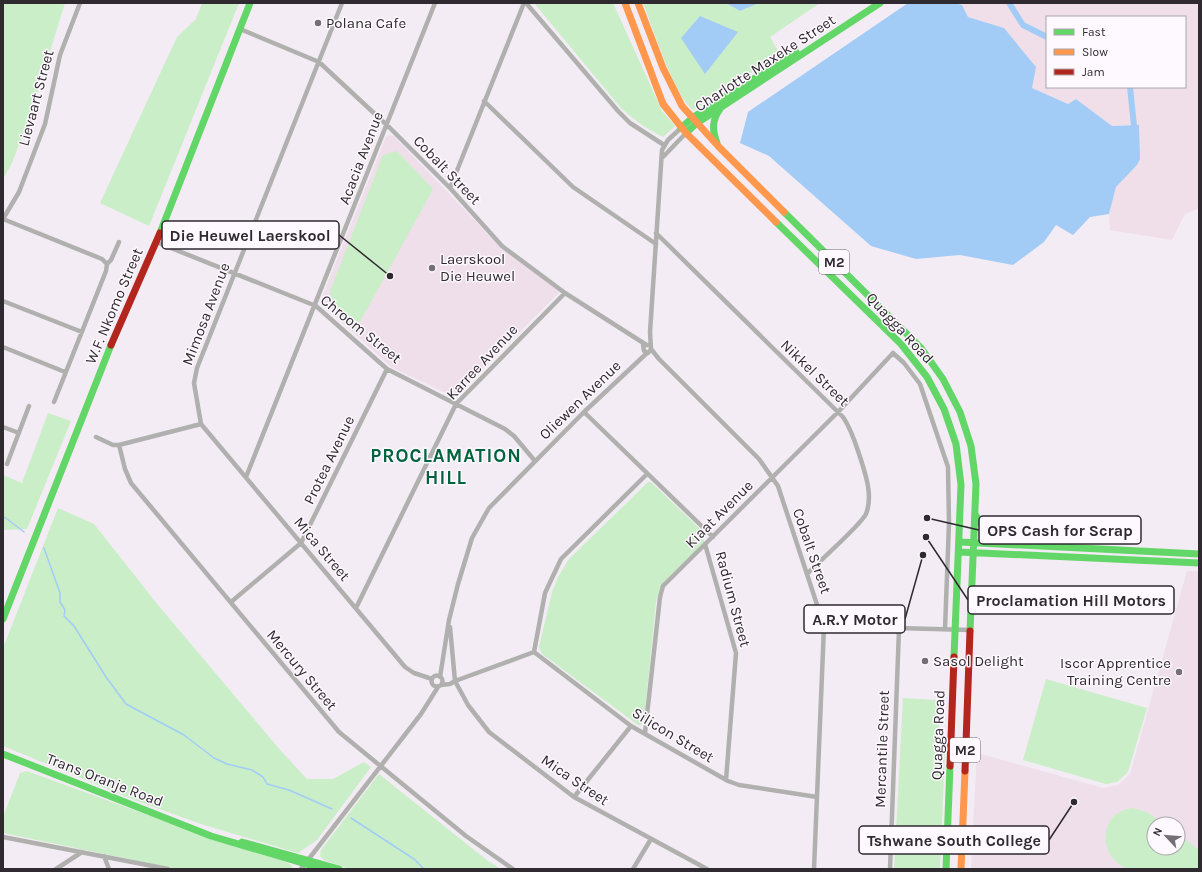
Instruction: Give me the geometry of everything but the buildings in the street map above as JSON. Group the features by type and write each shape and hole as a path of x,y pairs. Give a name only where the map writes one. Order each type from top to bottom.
{"main road":[{"name":"W.F. Nkomo Street","path":"3,619 101,368 156,242 250,3"},
{"name":"Quagga Road","path":"625,3 663,104 683,130 901,344 928,376 946,412 956,445 961,485 960,542 946,869"},
{"name":"Quagga Road","path":"638,3 676,96 695,121 718,146 915,342 936,366 954,397 969,438 975,469 975,514 972,553 961,869"},
{"name":"Charlotte Maxeke Street","path":"683,130 870,3"},
{"name":"Charlotte Maxeke Street","path":"695,121 722,107 880,3"},
{"path":"718,146 713,125 716,114 722,107"},
{"path":"975,514 987,534 1004,544"},
{"path":"960,542 1199,554"},
{"path":"959,552 1199,563"},
{"name":"Trans Oranje Road","path":"3,754 106,796 211,836 256,851 323,869"},
{"name":"Trans Oranje Road","path":"305,864 339,869"}],"street":[{"name":"Lievaart Street","path":"3,219 18,192 45,124 60,55 80,3"},
{"name":"Mimosa Avenue","path":"201,424 195,392 195,376 342,3"},
{"name":"Acacia Avenue","path":"246,477 316,306 407,70 435,3"},
{"path":"450,188 484,100 525,3 618,111 630,123 664,146"},
{"name":"Cobalt Street","path":"240,29 319,62 387,124 450,188 502,246 647,348 759,459 772,477 778,486 808,573 824,626 814,869"},
{"path":"484,100 573,187 656,244"},
{"path":"647,348 650,332 662,157 664,146 683,130"},
{"path":"662,157 683,130"},
{"path":"3,219 102,259 106,264 106,271 54,402"},
{"name":"Nikkel Street","path":"656,233 838,412 845,420 853,435 866,476 869,500 866,513 861,520 808,573"},
{"path":"106,264 111,260 119,242"},
{"name":"Chroom Street","path":"156,242 316,306 387,369 509,432 535,461"},
{"name":"Karree Avenue","path":"356,608 456,404 566,292"},
{"path":"3,301 82,332"},
{"path":"3,347 65,372"},
{"name":"Oliewen Avenue","path":"305,864 432,696 442,664 449,620 458,584 475,532 489,508 496,498 637,361 647,348"},
{"name":"Kiaat Avenue","path":"645,733 661,592 663,586 838,412 887,357 895,354 920,384 948,467 949,522 945,629"},
{"name":"Protea Avenue","path":"231,602 301,543 387,369"},
{"path":"7,464 29,406"},
{"name":"Radium Street","path":"584,412 646,475 712,537"},
{"path":"96,437 113,445 119,445 201,424"},
{"name":"Mica Street","path":"201,424 405,667 414,673 437,681"},
{"path":"3,427 19,433"},
{"name":"Mercury Street","path":"119,445 125,469 131,483 339,732 381,765 448,822 513,869"},
{"path":"437,681 448,684 455,680 534,652 545,593 561,559 646,475"},
{"name":"Radium Street","path":"705,544 736,653 726,780"},
{"name":"Oliewen Avenue","path":"449,620 455,680"},
{"path":"824,626 945,629 956,631 970,630"},
{"name":"Mercantile Street","path":"890,869 899,629"},
{"name":"Silicon Street","path":"534,652 631,726 726,780 739,785 817,797"},
{"name":"Mica Street","path":"455,680 468,705 489,732 574,797 707,869"},
{"path":"574,797 631,726"},
{"path":"3,837 168,869"},
{"path":"633,869 651,839"},
{"path":"56,869 82,852"},
{"path":"104,856 109,869"}],"shaded area":[{"path":"954,3 1199,3 1199,208 1185,214 1172,240 1110,230 1109,214 1116,187 1137,165 1138,125 1112,126 1076,99 1068,104 1032,88 1004,28 968,17 962,6"},
{"name":"Laerskool Die Heuwel","path":"390,135 394,136 498,245 562,290 454,397 391,367 320,302 386,137"},
{"path":"1187,571 1199,571 1199,869 971,869 977,753 1103,788 1118,785 1130,774"}],"green space":[{"path":"3,3 65,3 30,116 12,163 3,179"},
{"path":"202,3 239,3 149,226 100,203 177,37 196,19"},
{"path":"534,3 613,3 662,111 675,126 663,137 641,124 621,108"},
{"path":"643,3 726,3 740,11 759,3 820,3 770,37 780,54 694,110 687,104 672,78"},
{"path":"397,151 433,189 355,331 335,312 330,291 383,155"},
{"path":"48,413 71,421 27,529 3,530 3,475 22,483"},
{"path":"648,482 651,482 701,530 704,541 691,557 670,575 659,591 656,602 644,721 641,725 638,725 542,654 539,647 552,592 558,577 569,559"},
{"path":"58,508 94,524 158,605 281,751 307,779 333,779 364,762 371,767 317,840 298,853 201,824 134,800 3,746 3,648"},
{"path":"1046,679 1147,708 1128,772 1117,782 1106,784 1023,760"},
{"path":"903,698 937,700 940,738 945,749 940,869 894,869"},
{"path":"27,771 227,844 286,862 291,865 293,869 177,869 3,833 3,817 20,773"},
{"path":"379,774 488,861 501,869 349,869 324,860 320,856 321,850"},
{"path":"1132,808 1147,812 1153,816 1146,816 1146,856 1186,856 1186,840 1199,850 1199,869 1132,870 1127,869 1117,863 1110,855 1106,845 1106,836 1108,826 1113,818 1121,812"}],"water":[{"path":"726,3 759,3 740,11"},
{"path":"908,3 954,3 962,5 968,17 1004,28 1036,67 1032,88 1068,104 1076,99 1112,126 1139,125 1140,159 1137,165 1116,187 1109,214 1090,217 1073,235 1056,225 1044,242 1013,265 960,255 916,259 871,246 769,156 740,143 748,112"},
{"path":"700,16 738,32 705,74 681,38"}],"waterway":[{"path":"1009,3 1023,25 1046,36"},
{"path":"1130,88 1134,126"},
{"path":"3,516 24,532"},
{"path":"44,548 60,593 60,602 65,610 64,616 74,626 106,677 126,704 184,735 214,758 227,764 252,770 263,777 267,784 289,790 332,809"},
{"path":"351,818 414,859 424,869"}],"traffic: fast":[{"path":"160,233 250,3"},
{"path":"686,133 697,123 880,3"},
{"path":"681,128 692,118 796,52"},
{"path":"717,143 714,134 714,121 720,109"},
{"path":"784,212 921,348 943,379 960,412 971,446 976,484 970,631"},
{"path":"776,222 901,344 927,377 944,409 956,444 961,485 954,657"},
{"path":"3,619 111,345"},
{"path":"975,514 987,534 1004,544"},
{"path":"960,542 1199,554"},
{"path":"959,552 1199,563"},
{"path":"3,754 211,836 323,869"},
{"path":"946,869 950,766"},
{"path":"242,842 339,869"}],"traffic: slow":[{"path":"625,3 663,104 686,133 776,222"},
{"path":"638,3 663,68 682,106 718,146 784,212"},
{"path":"961,869 965,771"}],"traffic: jam":[{"path":"111,345 160,233"},
{"path":"965,771 970,631"},
{"path":"950,766 954,657"}],"place":[{"name":"Polana Cafe","path":"318,23"},
{"name":"Laerskool Die Heuwel","path":"432,268"},
{"name":"Die Heuwel Laerskool","path":"390,276"},
{"name":"OPS Cash for Scrap","path":"927,518"},
{"name":"Proclamation Hill Motors","path":"926,537"},
{"name":"A.R.Y Motor","path":"923,555"},
{"name":"Sasol Delight","path":"925,661"},
{"name":"Iscor Apprentice Training Centre","path":"1179,672"},
{"name":"Tshwane South College","path":"1074,802"}],"district":[{"name":"PROCLAMATION HILL","path":"446,466"}]}
